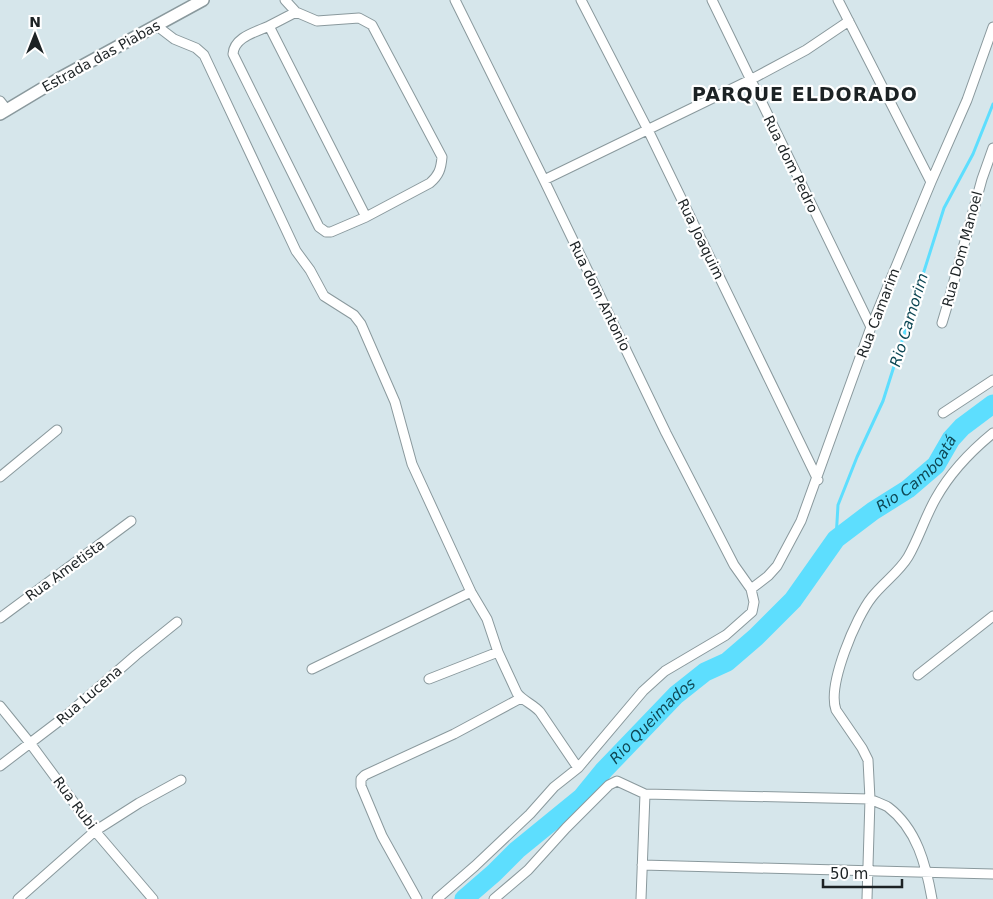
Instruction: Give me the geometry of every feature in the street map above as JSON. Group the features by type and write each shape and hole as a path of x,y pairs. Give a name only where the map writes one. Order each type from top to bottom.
{"street":[{"name":"Estrada das Piabas","path":"2,108 203,0"},
{"path":"285,0 296,12 317,21 359,18 372,26 442,157 441,168 437,176 430,183 366,217 331,232 326,232 319,227 233,54 234,47 240,39 296,12"},
{"name":"Rua dom Antonio","path":"455,0 670,442 734,565 751,589"},
{"name":"Rua Joaquim","path":"581,0 648,130 818,480"},
{"name":"Rua dom Pedro","path":"712,0 871,327"},
{"path":"838,0 931,182"},
{"path":"544,180 750,80 806,50 849,21"},
{"path":"157,26 174,39 196,48 204,55 296,251 310,270 324,296 354,315 361,324 395,402 412,464 471,592 487,619 498,652 517,693 521,698 534,705 540,712 578,768"},
{"path":"269,26 366,217"},
{"name":"Rua Camarim","path":"751,589 768,576 783,557 801,521 818,480 871,327 931,182 968,100 993,27"},
{"name":"Rua Dom Manoel","path":"942,322 982,179 993,148"},
{"path":"944,413 993,380"},
{"path":"0,477 57,430"},
{"path":"867,899 870,800 868,760 833,703 833,695 841,664 860,616 873,596 907,559 937,496 958,466 993,433"},
{"name":"Rua Ametista","path":"0,618 131,521"},
{"path":"437,899 530,814 554,787 578,768 643,691 665,671 726,635 752,612 754,602 751,589"},
{"path":"312,669 471,592"},
{"path":"918,675 993,616"},
{"name":"Rua Lucena","path":"0,766 67,715 177,622"},
{"path":"429,679 498,652"},
{"path":"417,899 382,836 361,786 361,779 364,775 454,734 521,698"},
{"name":"Rua Rubi","path":"0,706 96,831 153,899"},
{"path":"18,899 96,831 181,780"},
{"path":"494,899 528,870 566,828 613,782 621,782 645,794 870,800 887,807 906,826 919,848 928,872 932,899"},
{"path":"641,899 645,794"},
{"path":"642,865 993,874"}],"waterway":[{"name":"Rio Camorim","path":"836,539 838,505 857,457 883,401 944,208 973,154 993,104"},
{"name":"Rio Queimados","path":"464,899 517,850 582,797 604,770 676,695 705,672 727,662 756,637 793,600 836,539 873,511 908,489 936,465 951,439 962,427 993,404"}],"district":[{"name":"PARQUE ELDORADO","path":"805,94"}],"water label":[{"name":"Rio Camboatá","path":"916,473"}]}
